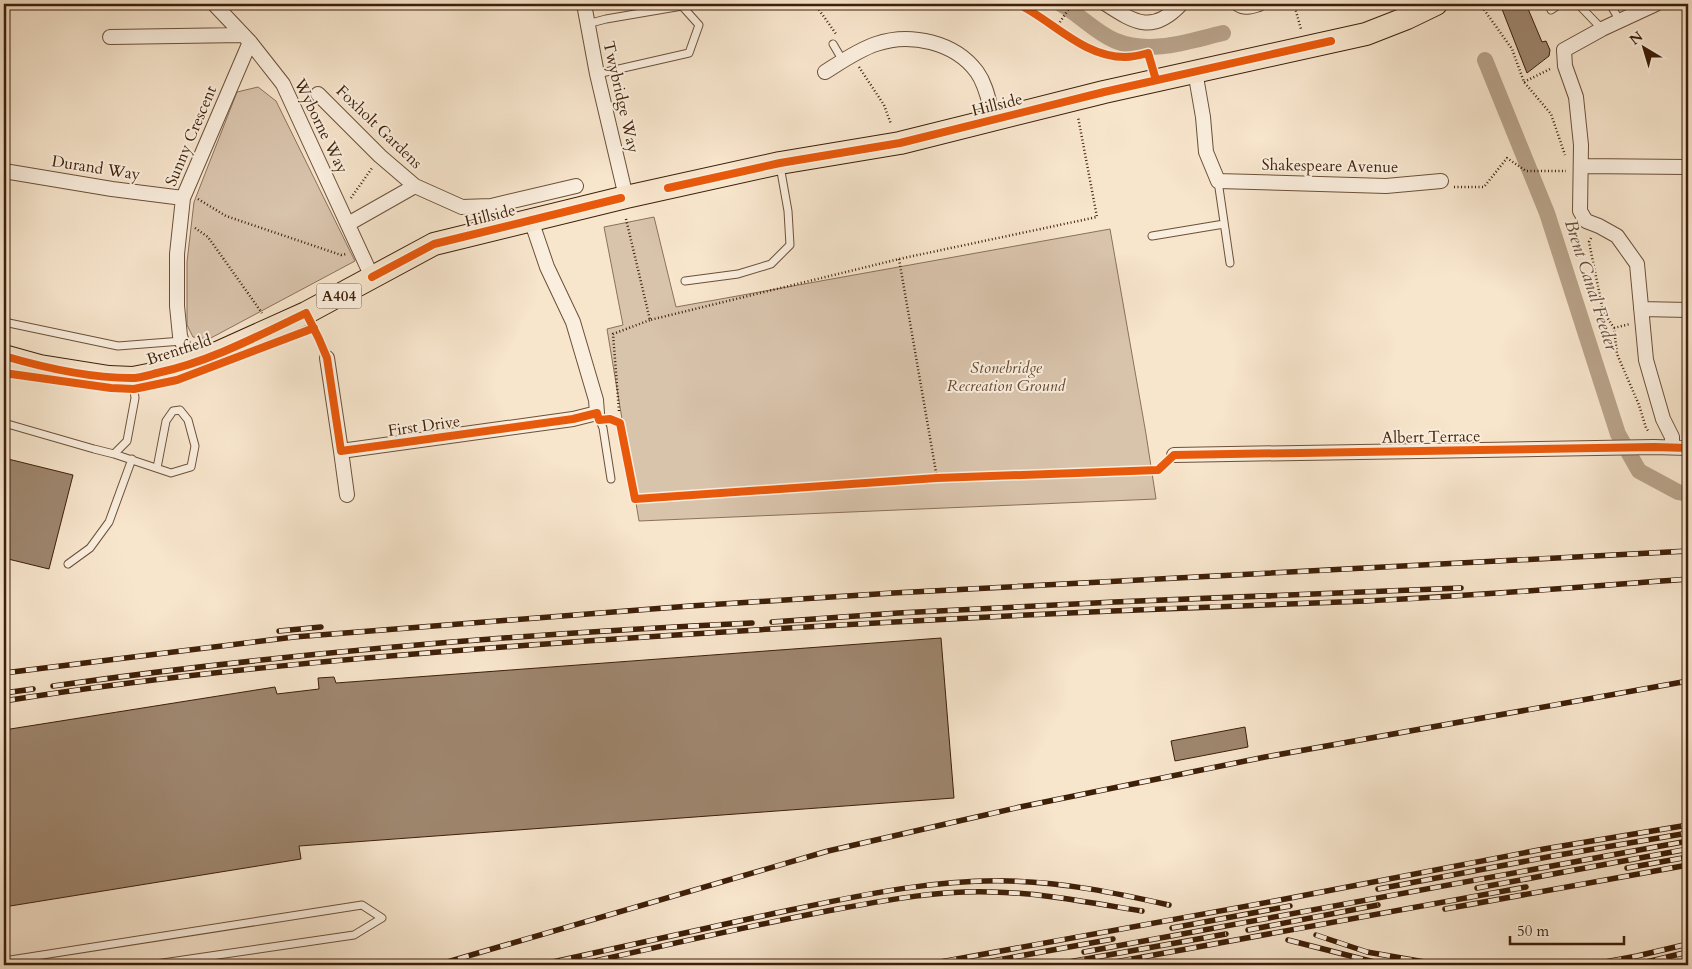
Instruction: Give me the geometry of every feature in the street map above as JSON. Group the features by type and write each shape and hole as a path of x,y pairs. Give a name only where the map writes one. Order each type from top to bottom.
{"main road":[{"name":"Hillside","path":"267,322 327,302 434,244 626,197 780,163 900,143 1104,92 1366,34 1436,4"},
{"name":"Brentfield","path":"4,356 67,371 108,377 133,378 173,370 190,364 267,322"}],"street":[{"name":"Wyborne Way","path":"214,4 283,84 372,277"},
{"name":"Twybridge Way","path":"584,4 626,197"},
{"path":"1106,4 1128,19 1147,24 1163,18 1181,4"},
{"path":"1238,4 1247,7 1259,4"},
{"path":"1653,4 1602,29 1564,56 1565,66 1576,97 1581,145 1580,211 1586,221 1616,236 1637,264 1646,360 1663,419 1672,437 1672,447"},
{"path":"110,36 246,39"},
{"path":"825,72 845,59 876,44 905,38 939,44 958,55 976,72 984,85 994,120"},
{"name":"Sunny Crescent","path":"190,364 182,341 177,306 178,254 185,195 246,39"},
{"path":"1195,71 1203,118 1206,152 1218,181"},
{"name":"Foxholt Gardens","path":"318,94 380,156 415,186 462,207 491,206 576,186"},
{"path":"1580,168 1688,167"},
{"name":"Durand Way","path":"4,171 112,189 185,195"},
{"name":"Shakespeare Avenue","path":"1218,181 1386,186 1441,181"},
{"name":"Foxholt Gardens","path":"345,218 415,186"},
{"path":"531,220 547,267 572,322 596,400 598,416"},
{"path":"1641,309 1688,310"},
{"path":"327,358 347,495"},
{"name":"First Drive","path":"341,451 598,416"},
{"name":"Albert Terrace","path":"1174,455 1616,447 1688,448"}],"lane":[{"path":"1551,10 1560,4"},
{"path":"1578,4 1602,29"},
{"path":"1610,4 1620,21"},
{"path":"587,24 682,6 699,25 689,54 598,74"},
{"path":"833,44 845,59"},
{"path":"685,281 738,274 771,264 790,245 788,211 780,163"},
{"path":"1218,181 1230,263"},
{"path":"1152,236 1224,224"},
{"path":"4,322 118,346 182,341"},
{"path":"114,454 127,441 134,398 133,378"},
{"path":"4,423 132,459 157,468 171,473 191,468 196,446 188,420 180,410 173,411 166,421 157,468"},
{"path":"598,416 620,423"},
{"path":"598,416 603,428 612,479"},
{"path":"68,564 90,548 109,522 132,459"},
{"path":"4,960 362,904 382,918 354,935 149,965"}],"path":[{"path":"815,4 838,36 831,41 833,44"},
{"path":"1056,28 1072,4"},
{"path":"1294,4 1301,30"},
{"path":"1480,4 1512,49 1524,82 1551,114 1565,153 1565,162"},
{"path":"1048,22 1064,33"},
{"path":"1524,82 1564,56"},
{"path":"845,59 857,63 884,105 891,124"},
{"path":"620,423 614,334 650,320 899,259 1097,217 1077,114"},
{"path":"345,218 380,156"},
{"path":"1441,181 1445,187 1484,187 1508,158 1526,171 1580,168"},
{"path":"185,195 226,216 341,256 359,249"},
{"path":"181,219 208,237 267,322"},
{"path":"626,220 650,320"},
{"path":"1599,226 1589,242 1603,311 1614,328 1617,354 1639,405 1646,428 1651,434"},
{"path":"899,259 937,478"},
{"path":"927,479 947,478"}],"green space":[{"path":"258,87 276,101 355,261 209,339 193,337 187,325 187,262 194,202 237,92"},
{"name":"Stonebridge Recreation Ground","path":"654,217 676,307 1110,229 1156,499 639,521 607,329 623,325 604,227"}],"building":[{"path":"1500,4 1526,4 1542,42 1546,41 1550,50 1549,56 1527,73"},
{"path":"4,458 73,475 49,569 4,558"},
{"path":"941,638 954,798 299,846 301,859 4,907 4,730 275,687 277,694 319,689 318,678 334,677 336,683"},
{"path":"1245,727 1248,747 1175,761 1171,741"}],"waterway":[{"name":"Brent Canal Feeder","path":"1061,4 1109,38 1129,45 1156,47 1183,43 1223,33"},
{"name":"Brent Canal Feeder","path":"1485,60 1547,213 1618,434 1639,471 1678,492 1688,494"}],"railway":[{"path":"4,673 294,637 690,606 893,593 1688,551"},
{"path":"4,701 222,672 367,658 586,641 981,617 1406,599 1688,579"},
{"path":"772,622 898,613 1114,602 1461,588"},
{"path":"53,686 314,654 402,646 752,623"},
{"path":"279,631 321,627"},
{"path":"437,965 828,851 1020,807 1265,757 1688,681"},
{"path":"4,693 33,689"},
{"path":"924,965 1280,900 1544,849 1688,825"},
{"path":"1378,889 1688,833"},
{"path":"1084,952 1688,841"},
{"path":"1477,888 1683,850"},
{"path":"1627,868 1688,857"},
{"path":"1445,909 1688,865"},
{"path":"539,965 834,901 892,890 950,883 979,881 1049,883 1109,892 1169,905"},
{"path":"1099,965 1526,887"},
{"path":"576,965 796,917 930,894 971,892 1030,894 1142,911"},
{"path":"1248,930 1378,905"},
{"path":"1172,928 1290,906"},
{"path":"1052,965 1226,934"},
{"path":"1316,935 1367,952 1442,965"},
{"path":"970,965 1113,939"},
{"path":"1288,940 1386,965"},
{"path":"1589,965 1688,944"},
{"path":"1634,965 1688,952"}],"cycle path":[{"path":"1018,4 1082,45 1095,51 1125,57 1148,53 1156,80"},
{"path":"668,188 780,163 900,143 1104,92 1331,41"},
{"path":"372,277 434,244 621,198"},
{"path":"4,356 83,374 115,378 138,378 214,355 306,313 327,358 341,451 573,419 597,413 599,420 610,419 620,423 635,499 937,478 1158,470 1174,455 1688,448"},
{"path":"4,373 111,388 134,389 177,380 314,328"}]}
